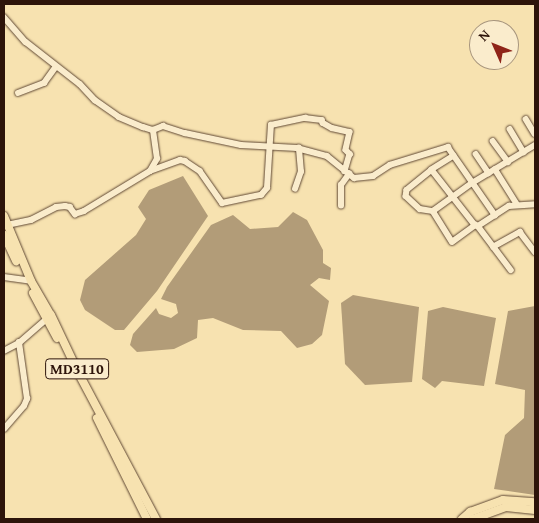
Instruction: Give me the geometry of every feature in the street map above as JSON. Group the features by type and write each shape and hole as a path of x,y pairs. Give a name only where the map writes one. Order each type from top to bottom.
{"main road":[{"name":"MD3110","path":"4,216 29,281"},
{"name":"MD3110","path":"4,235 156,519"},
{"name":"MD3110","path":"49,317 147,519"},
{"path":"462,519 470,512 503,500 535,502"},
{"path":"473,519 506,507 535,510"}],"street":[{"path":"4,18 26,42 55,68 119,117 152,130 163,126 185,133 241,145 299,148 327,156 354,178 373,176 390,166 448,147 495,215"},
{"path":"18,94 44,83 55,68"},
{"path":"7,225 31,220 56,207 70,207 75,214 84,211 150,171 180,160 190,162 200,170 220,201 225,204 265,192 271,125 306,118 322,120 322,123 332,128 350,132 346,150 350,154 347,172 341,185 341,206"},
{"path":"526,119 535,134"},
{"path":"510,129 524,152"},
{"path":"150,171 157,159 152,130"},
{"path":"493,140 508,162"},
{"path":"295,189 301,172 299,148"},
{"path":"454,156 432,170 407,190 406,196 420,209 433,211 454,198 472,183 534,148"},
{"path":"476,154 492,171 517,204"},
{"path":"432,170 511,270"},
{"path":"433,211 452,242 510,206 535,204"},
{"path":"493,247 518,232 534,248"},
{"path":"4,277 29,281"},
{"path":"4,351 19,343 49,317"},
{"path":"4,428 24,406 27,399 19,343"},
{"path":"4,418 10,422"}],"shaded area":[{"path":"183,176 208,216 157,291 124,330 115,330 85,310 80,300 85,280 136,235 146,219 138,207 149,190"},
{"path":"293,212 307,220 323,250 323,263 331,268 330,280 319,278 310,285 329,301 322,335 312,344 297,348 281,331 243,330 213,318 198,320 197,338 174,349 137,352 130,345 133,334 156,308 159,314 171,318 178,313 176,304 161,299 167,287 211,225 233,215 250,229 278,227"},
{"path":"353,295 419,307 412,382 365,385 345,364 341,303"},
{"path":"535,306 535,495 494,489 505,435 524,418 525,390 495,384 508,311"},
{"path":"443,307 496,318 484,386 442,381 435,388 422,379 428,311"}]}
